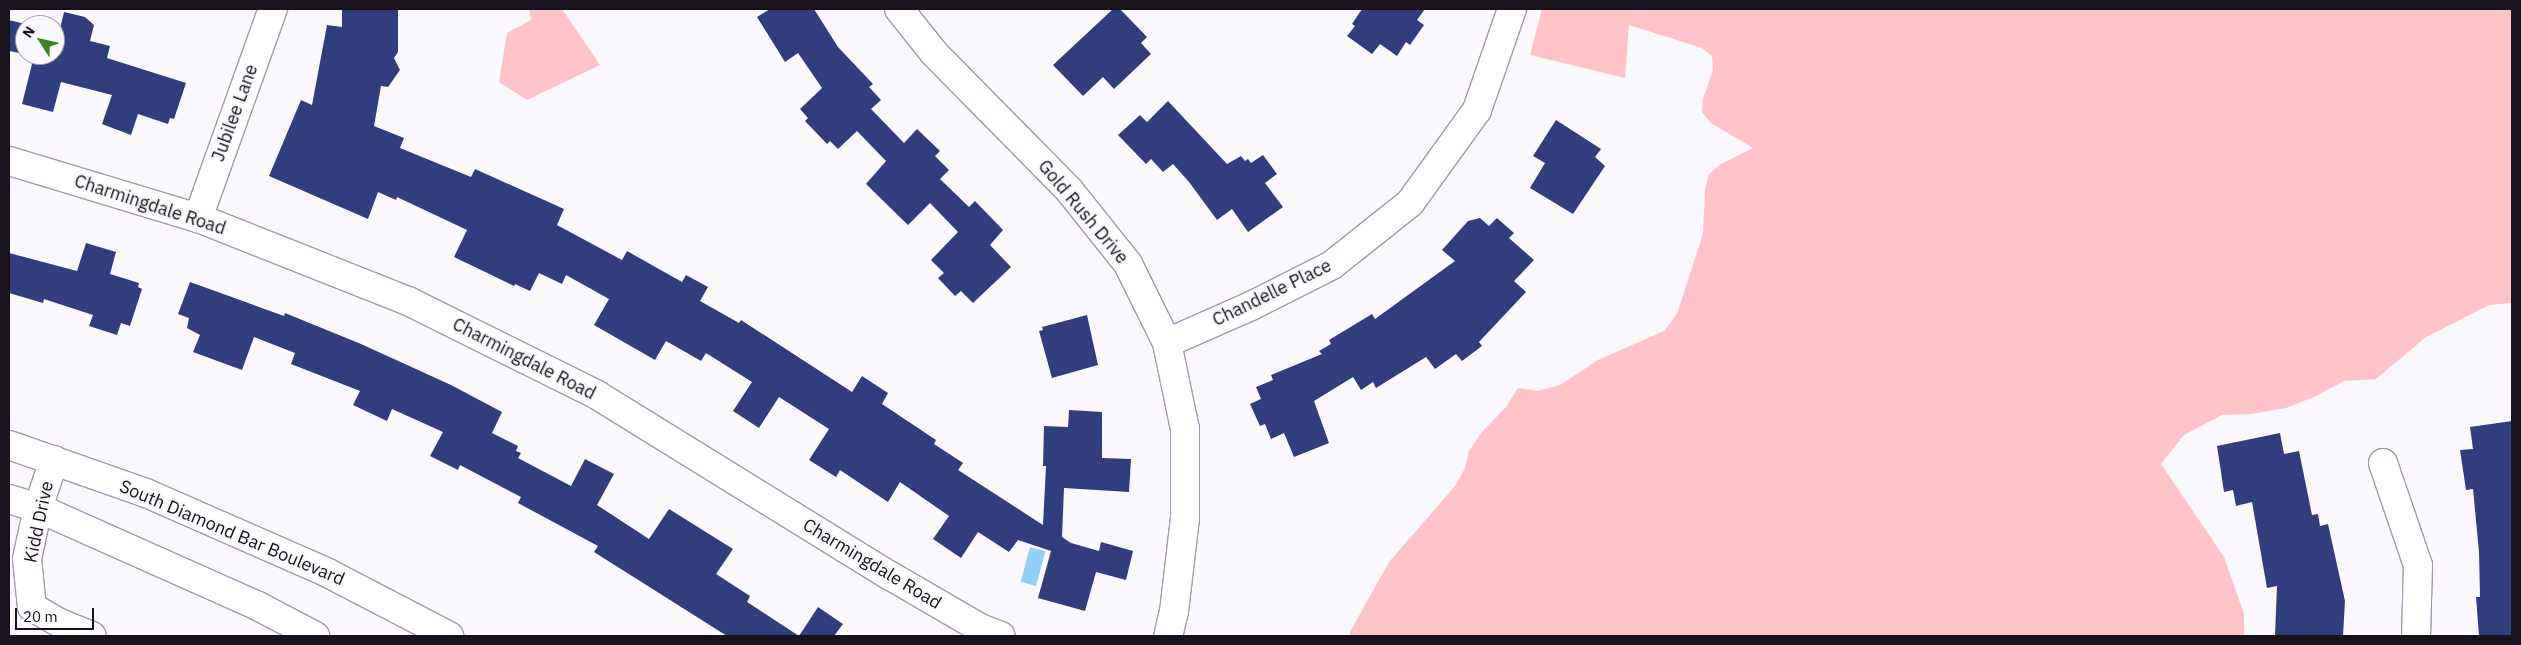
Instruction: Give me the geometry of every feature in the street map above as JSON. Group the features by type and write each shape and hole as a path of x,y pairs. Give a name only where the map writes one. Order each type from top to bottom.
{"street":[{"name":"Jubilee Lane","path":"198,218 273,9"},
{"name":"Gold Rush Drive","path":"899,9 934,53 1069,190 1128,264 1166,343 1185,429 1185,508 1174,611 1168,636"},
{"name":"Chandelle Place","path":"1166,343 1251,306 1332,265 1410,203 1477,110 1512,9"},
{"name":"Charmingdale Road","path":"9,161 198,218 410,302 597,395 889,575 980,628 1001,636"},
{"name":"South Diamond Bar Boulevard","path":"9,445 146,493 326,572 449,636"},
{"name":"Kidd Drive","path":"54,460 38,508 27,559 32,607 62,624 92,636"},
{"path":"2383,463 2418,564 2416,636"},
{"path":"9,499 38,508 256,605 315,636"}],"shaded area":[{"path":"529,9 562,9 600,65 527,100 499,82 507,33 531,20"},
{"path":"1542,9 2512,9 2512,303 2489,305 2426,337 2376,379 2344,381 2314,397 2286,408 2251,414 2222,415 2184,435 2161,464 2224,557 2244,614 2244,636 1350,636 1350,632 1389,562 1456,485 1465,468 1469,451 1481,433 1506,407 1518,388 1538,391 1560,385 1598,360 1664,331 1677,314 1703,234 1705,190 1709,174 1721,164 1753,148 1711,123 1702,112 1703,99 1713,70 1712,56 1702,48 1629,25 1625,78 1530,55"}],"water":[{"path":"1030,547 1045,551 1036,586 1021,582"}],"building":[{"path":"342,9 398,9 398,52 394,58 400,70 388,87 381,86 374,126 404,138 400,148 471,177 475,169 564,209 557,225 622,260 627,251 682,282 686,275 708,287 700,301 739,323 741,320 852,392 862,376 888,393 882,404 936,440 934,444 963,463 958,470 1043,525 1046,466 1043,466 1044,426 1068,427 1069,410 1102,412 1102,458 1131,459 1129,492 1064,488 1062,537 1071,543 1099,551 1101,542 1133,551 1126,580 1096,572 1085,611 1038,598 1051,551 1018,540 1009,552 978,532 961,558 933,539 949,516 900,482 888,502 840,470 836,477 809,460 829,429 779,397 759,428 733,411 752,382 706,353 701,361 666,341 655,360 594,325 609,299 566,275 562,284 539,273 530,291 515,284 514,286 454,257 467,230 397,197 396,200 378,192 368,219 269,176 301,100 312,105 327,25 342,27"},
{"path":"770,9 814,9 838,47 873,84 869,87 881,100 871,109 904,143 917,129 940,151 935,156 949,170 940,179 969,207 975,201 1003,230 990,245 1011,267 973,303 961,291 955,296 938,278 944,273 931,260 958,232 930,203 908,225 866,184 886,161 857,131 838,149 830,141 827,144 805,121 808,118 800,109 822,88 798,53 785,62 757,17"},
{"path":"1113,9 1120,9 1147,37 1141,43 1151,54 1114,89 1103,77 1083,96 1053,65"},
{"path":"1362,9 1425,9 1417,20 1424,25 1410,45 1406,42 1397,56 1380,44 1372,54 1347,36 1355,26 1352,24"},
{"path":"64,12 85,17 94,25 90,41 110,46 107,58 186,83 174,119 170,118 168,124 138,114 131,135 102,124 112,95 61,82 53,112 22,104 32,65 65,65 65,15 63,15"},
{"path":"9,20 15,22 15,52 9,51"},
{"path":"1168,101 1227,164 1241,156 1245,161 1248,159 1251,163 1263,155 1277,174 1265,183 1283,207 1248,232 1232,209 1217,220 1173,164 1163,172 1151,159 1146,164 1118,135 1140,115 1147,122"},
{"path":"1556,120 1601,149 1595,157 1605,166 1573,214 1530,188 1545,163 1533,156"},
{"path":"1480,218 1489,226 1497,218 1514,233 1509,238 1534,260 1514,281 1526,292 1479,342 1482,346 1462,361 1456,354 1435,369 1426,357 1376,388 1373,382 1361,390 1353,377 1314,401 1329,443 1294,457 1284,433 1271,439 1265,424 1260,426 1250,404 1261,399 1256,387 1273,380 1271,375 1322,354 1319,351 1331,344 1329,340 1372,314 1375,319 1455,261 1442,250 1468,221"},
{"path":"86,243 116,252 110,274 139,283 138,287 142,289 130,326 121,323 117,335 89,326 93,315 44,299 43,303 9,293 9,253 77,271"},
{"path":"190,282 284,316 285,313 361,344 451,385 502,412 492,433 518,446 516,451 521,453 518,458 571,486 585,459 614,474 597,505 649,539 669,509 733,549 716,574 750,596 747,602 799,636 727,636 594,552 598,546 518,503 521,497 460,465 458,470 430,456 443,432 392,409 387,421 353,405 360,391 291,364 295,353 254,337 242,370 193,352 200,335 187,328 189,318 178,314"},
{"path":"1087,315 1098,365 1052,378 1039,331 1043,330 1042,327"},
{"path":"2512,421 2512,636 2479,636 2476,597 2480,597 2479,552 2473,489 2466,490 2460,450 2473,449 2470,427"},
{"path":"2280,433 2284,454 2299,451 2312,515 2318,514 2320,526 2328,524 2345,601 2343,636 2275,635 2277,586 2267,588 2252,502 2236,506 2233,490 2224,492 2217,446"},
{"path":"818,607 843,624 834,636 799,636"}]}
